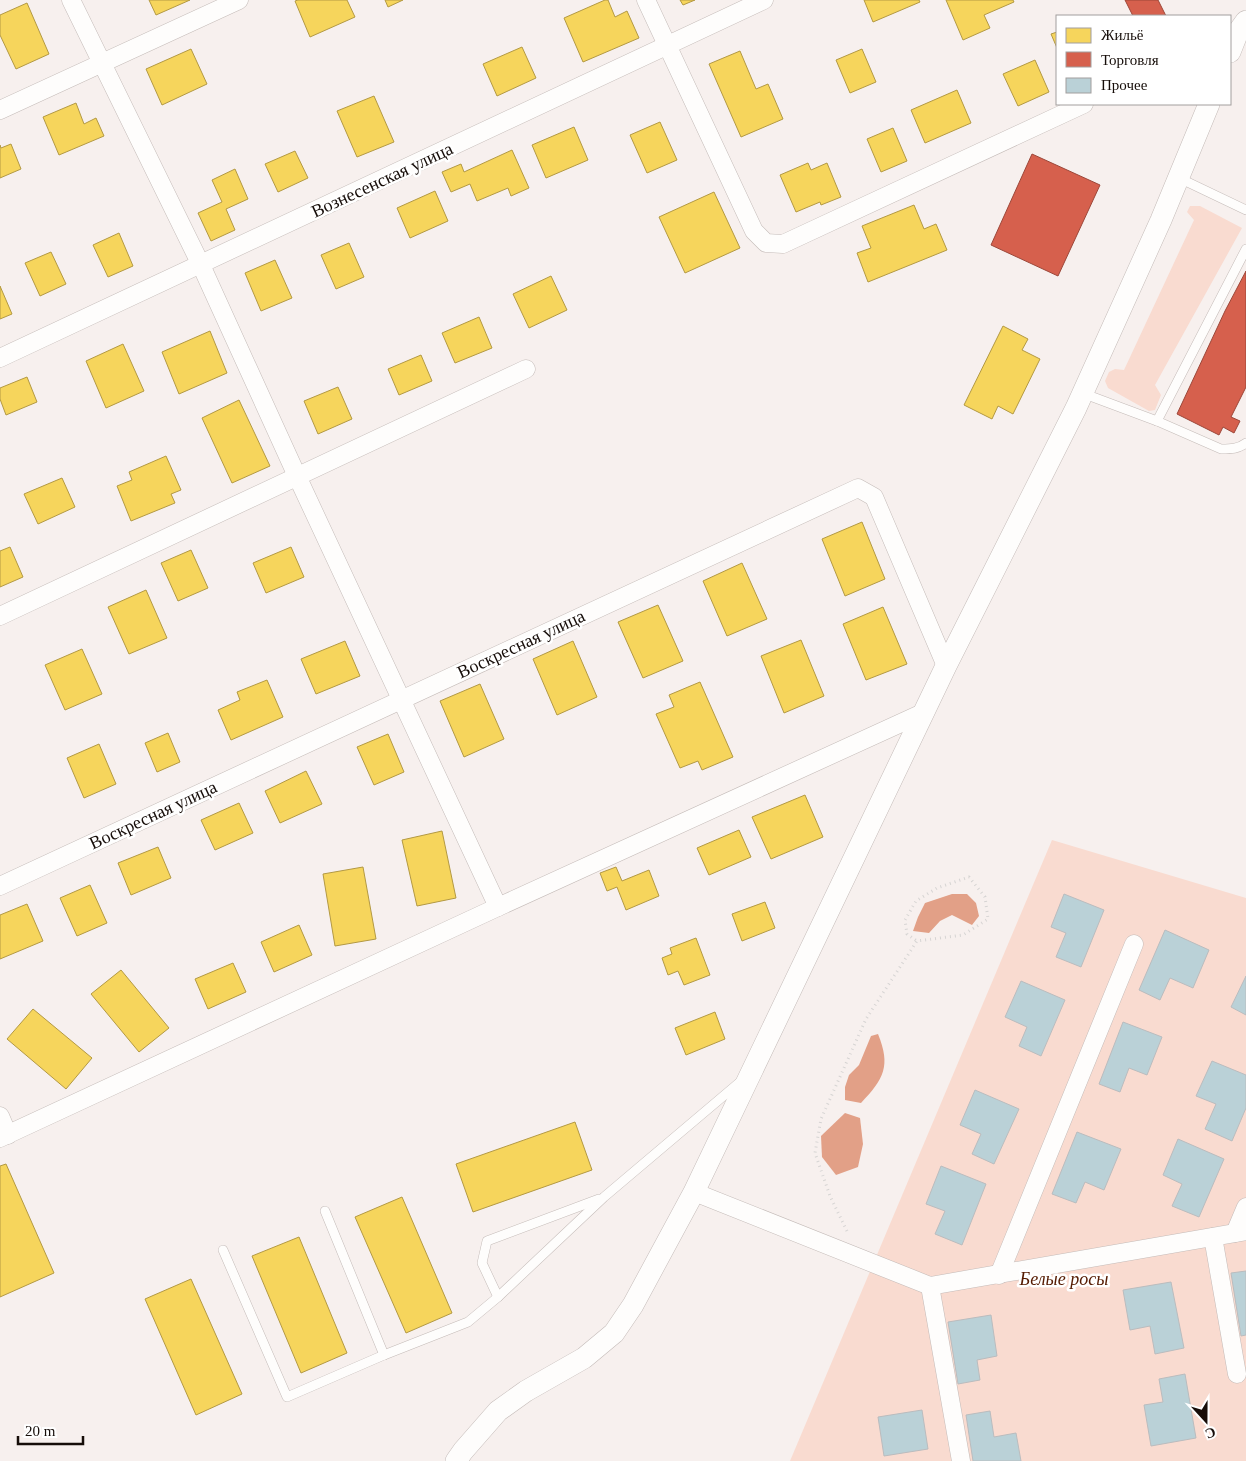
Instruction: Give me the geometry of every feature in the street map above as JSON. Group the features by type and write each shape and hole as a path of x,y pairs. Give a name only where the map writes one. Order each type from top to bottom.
{"street":[{"path":"71,0 201,265 498,907"},
{"path":"0,110 239,0"},
{"path":"646,0 754,231 766,242 783,244 1082,105"},
{"name":"Вознесенская улица","path":"0,358 764,0"},
{"path":"1231,49 1238,29"},
{"path":"456,1461 498,1411 526,1391 584,1358 614,1333 633,1305 694,1192 946,666 1082,392 1179,178 1209,105"},
{"path":"0,616 526,369"},
{"name":"Воскресная улица","path":"0,886 858,488 874,497 946,666"},
{"path":"0,1116 4,1136 925,712"},
{"path":"999,1275 1134,944"},
{"path":"694,1192 930,1286 1241,1232 1246,1207"},
{"path":"1213,1237 1237,1374"},
{"path":"930,1286 961,1461"}],"lane":[{"path":"1179,178 1246,210"},
{"path":"1157,421 1246,249"},
{"path":"1082,392 1157,421 1221,449 1232,449 1246,444"},
{"path":"223,1250 287,1397 384,1355 468,1322 498,1297 604,1197 750,1074"},
{"path":"498,1297 482,1264 487,1241 604,1197"},
{"path":"325,1211 384,1355"}],"path":[{"path":"860,1259 830,1196 815,1154 821,1118 866,1019 917,941 962,935 988,919 985,897 968,877 937,888 916,901 905,920 907,934 917,941"}],"green space":[{"path":"1190,206 1200,206 1242,228 1155,385 1161,395 1155,410 1149,411 1108,388 1105,381 1109,372 1115,369 1124,370 1194,220 1187,212"},
{"name":"Белые росы","path":"1052,840 1246,898 1246,1461 790,1461"}],"shaded area":[{"path":"952,894 967,894 976,903 979,916 972,925 952,915 940,921 929,933 913,931 925,903"},
{"path":"878,1034 884,1055 883,1072 880,1079 861,1103 845,1100 845,1087 849,1075 859,1065 871,1036"},
{"path":"845,1113 860,1118 863,1144 858,1167 836,1175 822,1157 821,1136"}],"building: Жильё":[{"path":"149,0 190,0 156,15"},
{"path":"347,0 355,17 310,37 295,1"},
{"path":"385,0 403,0 388,7"},
{"path":"608,0 615,17 627,11 639,38 583,62 564,18"},
{"path":"680,0 695,0 683,5"},
{"path":"864,0 919,0 920,2 873,22"},
{"path":"946,0 1013,0 1014,2 984,15 990,28 963,40"},
{"path":"27,3 49,54 16,69 0,35 0,15"},
{"path":"1056,32 1056,46 1051,34"},
{"path":"522,47 536,78 497,96 483,64"},
{"path":"191,49 207,84 162,105 146,69"},
{"path":"862,49 876,82 850,93 836,60"},
{"path":"740,51 756,89 768,84 783,119 741,137 709,64"},
{"path":"1035,60 1049,92 1018,106 1003,74"},
{"path":"957,90 971,123 925,143 911,110"},
{"path":"374,96 394,142 357,157 337,111"},
{"path":"76,103 84,124 96,118 104,136 59,155 43,117"},
{"path":"660,122 677,160 647,173 630,135"},
{"path":"574,127 588,160 546,178 532,145"},
{"path":"893,128 907,161 881,172 867,139"},
{"path":"11,144 21,169 0,178 0,145 1,148"},
{"path":"512,150 529,188 511,196 508,188 477,201 470,184 451,192 442,172 461,164 464,172"},
{"path":"295,151 308,178 278,192 265,164"},
{"path":"808,163 811,170 827,163 841,197 821,205 820,202 796,212 780,175"},
{"path":"235,169 248,199 226,209 235,230 211,241 198,213 222,202 212,180"},
{"path":"435,191 448,221 410,238 397,208"},
{"path":"714,192 740,248 685,273 659,217"},
{"path":"914,205 924,229 936,224 947,250 868,282 857,253 871,248 862,226"},
{"path":"119,233 133,266 108,277 93,245"},
{"path":"349,243 364,277 336,289 321,255"},
{"path":"51,252 66,284 40,296 25,263"},
{"path":"275,260 292,298 261,311 245,273"},
{"path":"551,276 567,310 529,328 513,294"},
{"path":"0,286 12,314 0,319"},
{"path":"479,317 492,348 455,363 442,333"},
{"path":"1003,326 1028,339 1022,350 1040,359 1013,414 998,406 992,419 964,405"},
{"path":"210,331 227,373 179,394 162,352"},
{"path":"123,344 144,391 106,408 86,361"},
{"path":"421,355 432,381 399,395 388,369"},
{"path":"27,377 37,402 6,415 0,399 0,388"},
{"path":"338,387 352,419 318,434 304,401"},
{"path":"239,400 270,466 232,483 202,418"},
{"path":"166,456 181,490 171,494 175,503 131,521 117,486 132,480 129,472"},
{"path":"62,478 75,507 38,524 24,494"},
{"path":"862,522 885,579 845,596 822,539"},
{"path":"10,547 23,577 0,587 0,551"},
{"path":"291,547 304,577 266,593 253,563"},
{"path":"191,550 208,588 178,601 161,563"},
{"path":"742,563 767,619 727,636 703,581"},
{"path":"146,590 167,638 129,654 108,607"},
{"path":"658,605 683,661 643,678 618,622"},
{"path":"883,607 907,664 866,680 843,624"},
{"path":"801,640 824,696 784,713 761,656"},
{"path":"345,641 360,676 316,694 301,659"},
{"path":"573,641 597,697 557,715 533,659"},
{"path":"82,649 102,694 65,710 45,665"},
{"path":"267,680 283,717 231,740 218,710 240,700 237,692"},
{"path":"700,682 733,757 702,770 698,761 680,768 656,714 674,707 669,695"},
{"path":"480,684 504,739 464,757 440,701"},
{"path":"168,733 180,762 157,772 145,743"},
{"path":"388,734 404,772 374,785 357,747"},
{"path":"99,744 116,784 84,798 67,758"},
{"path":"306,771 322,804 280,823 265,791"},
{"path":"805,795 823,837 771,859 752,817"},
{"path":"239,803 253,833 215,850 201,820"},
{"path":"739,830 751,857 709,875 697,848"},
{"path":"442,831 456,898 417,906 402,840"},
{"path":"158,847 171,878 131,895 118,863"},
{"path":"363,867 376,939 335,946 323,874"},
{"path":"616,867 622,881 649,870 659,896 626,910 617,887 607,891 600,873"},
{"path":"90,885 107,923 77,936 60,898"},
{"path":"765,902 775,928 742,941 732,914"},
{"path":"27,904 43,941 0,959 0,915"},
{"path":"299,925 312,955 274,972 261,942"},
{"path":"696,938 710,975 684,985 678,971 668,975 662,958 672,954 670,948"},
{"path":"233,963 246,992 208,1009 195,979"},
{"path":"121,970 169,1028 139,1052 91,994"},
{"path":"33,1009 92,1058 66,1089 7,1039"},
{"path":"715,1012 725,1039 686,1055 675,1028"},
{"path":"575,1122 592,1170 473,1212 456,1164"},
{"path":"6,1164 54,1273 0,1297 0,1166"},
{"path":"402,1197 452,1313 406,1333 355,1217"},
{"path":"299,1237 347,1353 301,1373 252,1256"},
{"path":"191,1279 242,1394 196,1415 145,1299"}],"building: Торговля":[{"path":"1125,0 1158,0 1166,15 1132,15"},
{"path":"1032,154 1100,185 1058,276 991,245"},
{"path":"1246,271 1246,387 1231,417 1240,421 1234,433 1223,427 1219,435 1177,414 1225,311"}],"building: Прочее":[{"path":"1064,894 1104,910 1081,967 1056,957 1066,933 1051,927"},
{"path":"1165,930 1209,950 1193,988 1170,978 1160,1000 1139,990"},
{"path":"1246,976 1246,1015 1231,1007"},
{"path":"1021,981 1065,1000 1041,1056 1019,1046 1027,1027 1005,1017"},
{"path":"1123,1022 1162,1037 1147,1075 1129,1068 1120,1092 1099,1084"},
{"path":"1212,1061 1246,1075 1246,1108 1232,1141 1205,1129 1216,1104 1196,1096"},
{"path":"975,1090 1019,1109 994,1164 972,1154 981,1134 960,1125"},
{"path":"1077,1132 1121,1149 1104,1190 1085,1182 1076,1203 1052,1194"},
{"path":"1178,1139 1224,1159 1199,1217 1172,1206 1182,1184 1163,1175"},
{"path":"941,1166 986,1184 962,1245 935,1234 945,1211 926,1204"},
{"path":"1246,1271 1246,1335 1241,1336 1231,1273"},
{"path":"1171,1282 1184,1348 1155,1354 1150,1326 1130,1330 1123,1290"},
{"path":"991,1315 997,1356 977,1360 980,1380 958,1384 948,1322"},
{"path":"1185,1374 1196,1438 1151,1446 1144,1405 1163,1402 1159,1379"},
{"path":"922,1410 928,1449 884,1456 878,1417"},
{"path":"990,1411 994,1437 1016,1433 1021,1461 973,1461 966,1415"}]}
